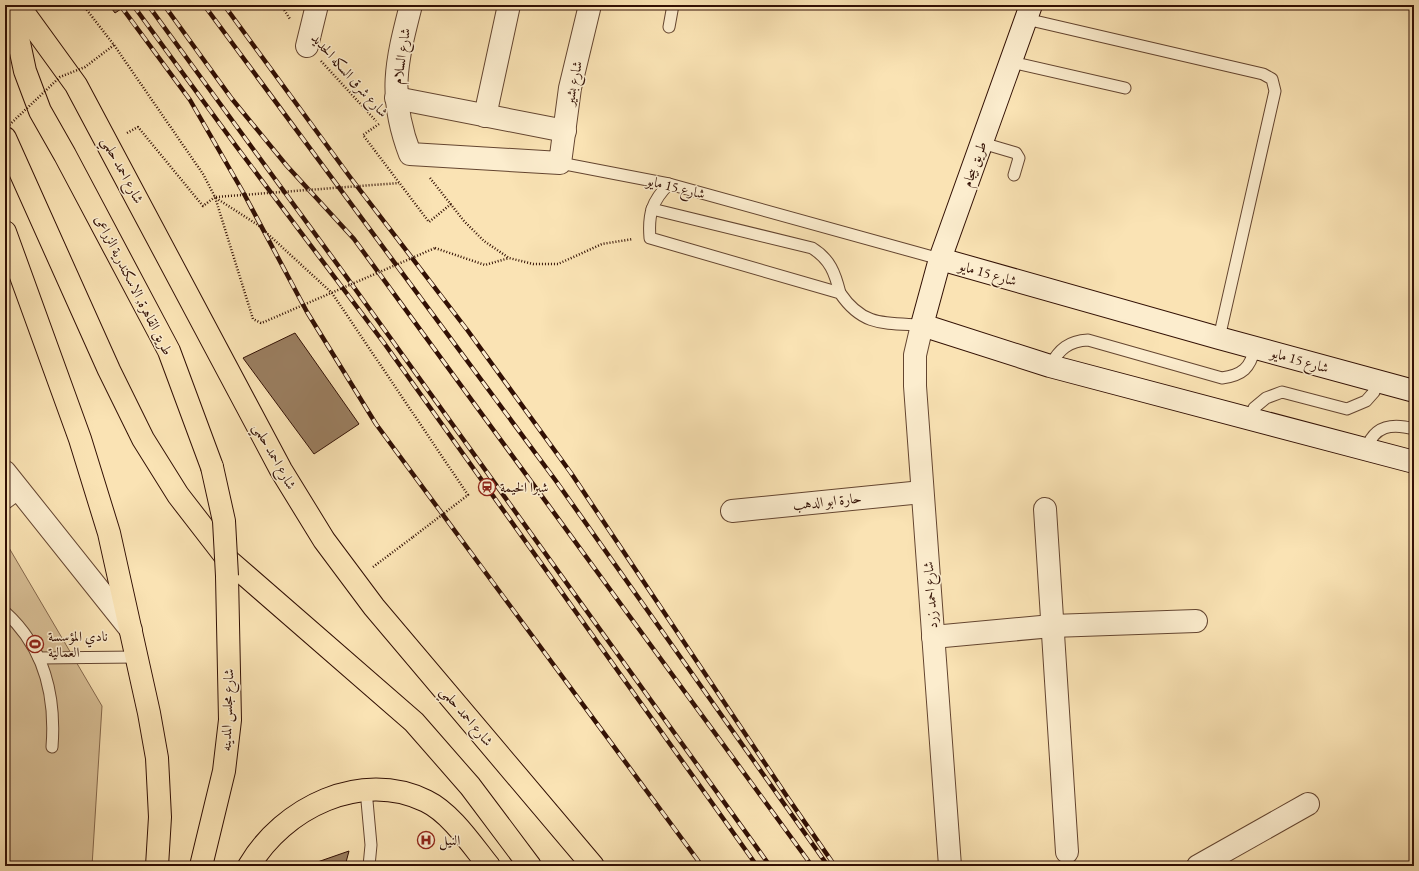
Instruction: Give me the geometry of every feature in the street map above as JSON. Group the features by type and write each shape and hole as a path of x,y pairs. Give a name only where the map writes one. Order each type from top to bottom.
{"main road":[{"name":"طريق القاهرة, الاسكندرية الزراعى","path":"11,5 24,71 40,111 66,155 169,351 212,467 224,521 227,576"},
{"name":"شارع احمد حلمي","path":"18,5 76,85 109,144 281,470 324,540 374,607 593,866"},
{"path":"5,138 109,370 143,439 178,495 228,561 414,722 470,786 530,866"},
{"path":"5,232 29,294 80,439 109,533 137,657 157,758 160,817 157,866"},
{"name":"شارع مجلس المدينه","path":"201,866 224,771 230,720 227,576"},
{"path":"249,866 257,853 279,828 305,809 335,795 366,790 397,792 427,801 451,819 489,866"}],"street":[{"path":"308,46 317,5"},
{"name":"شارع السلام","path":"410,154 401,128 396,98 397,62 411,5"},
{"path":"485,116 509,5"},
{"name":"شارع بشير","path":"560,163 570,88 590,5"},
{"name":"طريق بيجام","path":"922,325 940,259 1029,12"},
{"path":"396,98 565,131"},
{"path":"410,154 560,163"},
{"name":"شارع 15 مايو","path":"940,259 1219,338 1414,391"},
{"path":"5,264 29,294"},
{"path":"922,325 1050,366 1414,462"},
{"name":"شارع احمد زرد","path":"922,325 915,355 915,386 950,866"},
{"path":"5,472 12,499 131,630"},
{"name":"حارة ابو الدهب","path":"732,511 922,492"},
{"path":"1045,509 1067,852"},
{"path":"933,637 1052,626 1196,621"},
{"path":"1198,866 1308,804"}],"lane":[{"path":"669,27 673,5"},
{"path":"1029,12 1263,74 1272,79 1275,91 1219,338"},
{"path":"1011,62 1125,88"},
{"path":"982,143 1016,153 1019,158 1014,175"},
{"name":"شارع 15 مايو","path":"560,163 669,184 940,259"},
{"path":"669,184 656,196 649,223 650,238 840,292"},
{"path":"652,208 812,248 820,252 831,265 840,292 853,309 864,317 876,323 922,325"},
{"path":"1050,366 1057,353 1066,345 1077,340 1088,340 1222,378 1234,376 1245,369 1252,360 1255,348"},
{"path":"1250,418 1254,408 1266,398 1282,392 1347,409 1366,401 1374,392 1378,382"},
{"path":"1366,450 1369,442 1376,432 1387,427 1399,425 1414,429"},
{"path":"5,612 25,633 39,658 46,675 52,705 52,747"},
{"path":"39,658 137,657"},
{"path":"366,790 371,845 369,866"}],"path":[{"path":"82,5 114,45 203,174 215,197 253,319 256,322 264,322 436,248 485,265 510,258"},
{"name":"شارع شرق السكه الحديد","path":"280,5 308,46 384,128"},
{"path":"5,129 60,78 85,67 114,45"},
{"path":"379,123 364,136 429,222 451,204"},
{"path":"109,144 138,127 203,206 215,197 399,183"},
{"path":"410,154 484,241 510,258 533,264 558,264 602,244 620,240 650,238"},
{"path":"215,197 258,225 332,292 468,495 355,581"}],"shaded area":[{"name":"نادي المؤسسة العمالية","path":"5,541 102,706 92,866 5,866"}],"building":[{"path":"109,5 127,5 115,13"},
{"path":"295,333 359,424 314,454 243,358"},
{"path":"349,851 345,866 306,866"}],"railway":[{"path":"120,5 190,100 243,192 307,312 376,424 702,866"},
{"path":"133,5 236,146 384,343 757,866"},
{"path":"148,5 348,279 770,866"},
{"path":"164,5 232,99 287,166 354,239 812,866"},
{"path":"204,5 556,481 828,866"},
{"path":"224,5 350,177 468,331 571,473 835,866"}],"place":[{"name":"شبرا الخيمة","path":"487,487"},
{"name":"نادي المؤسسة العمالية","path":"35,644"},
{"name":"النيل","path":"426,840"}]}
